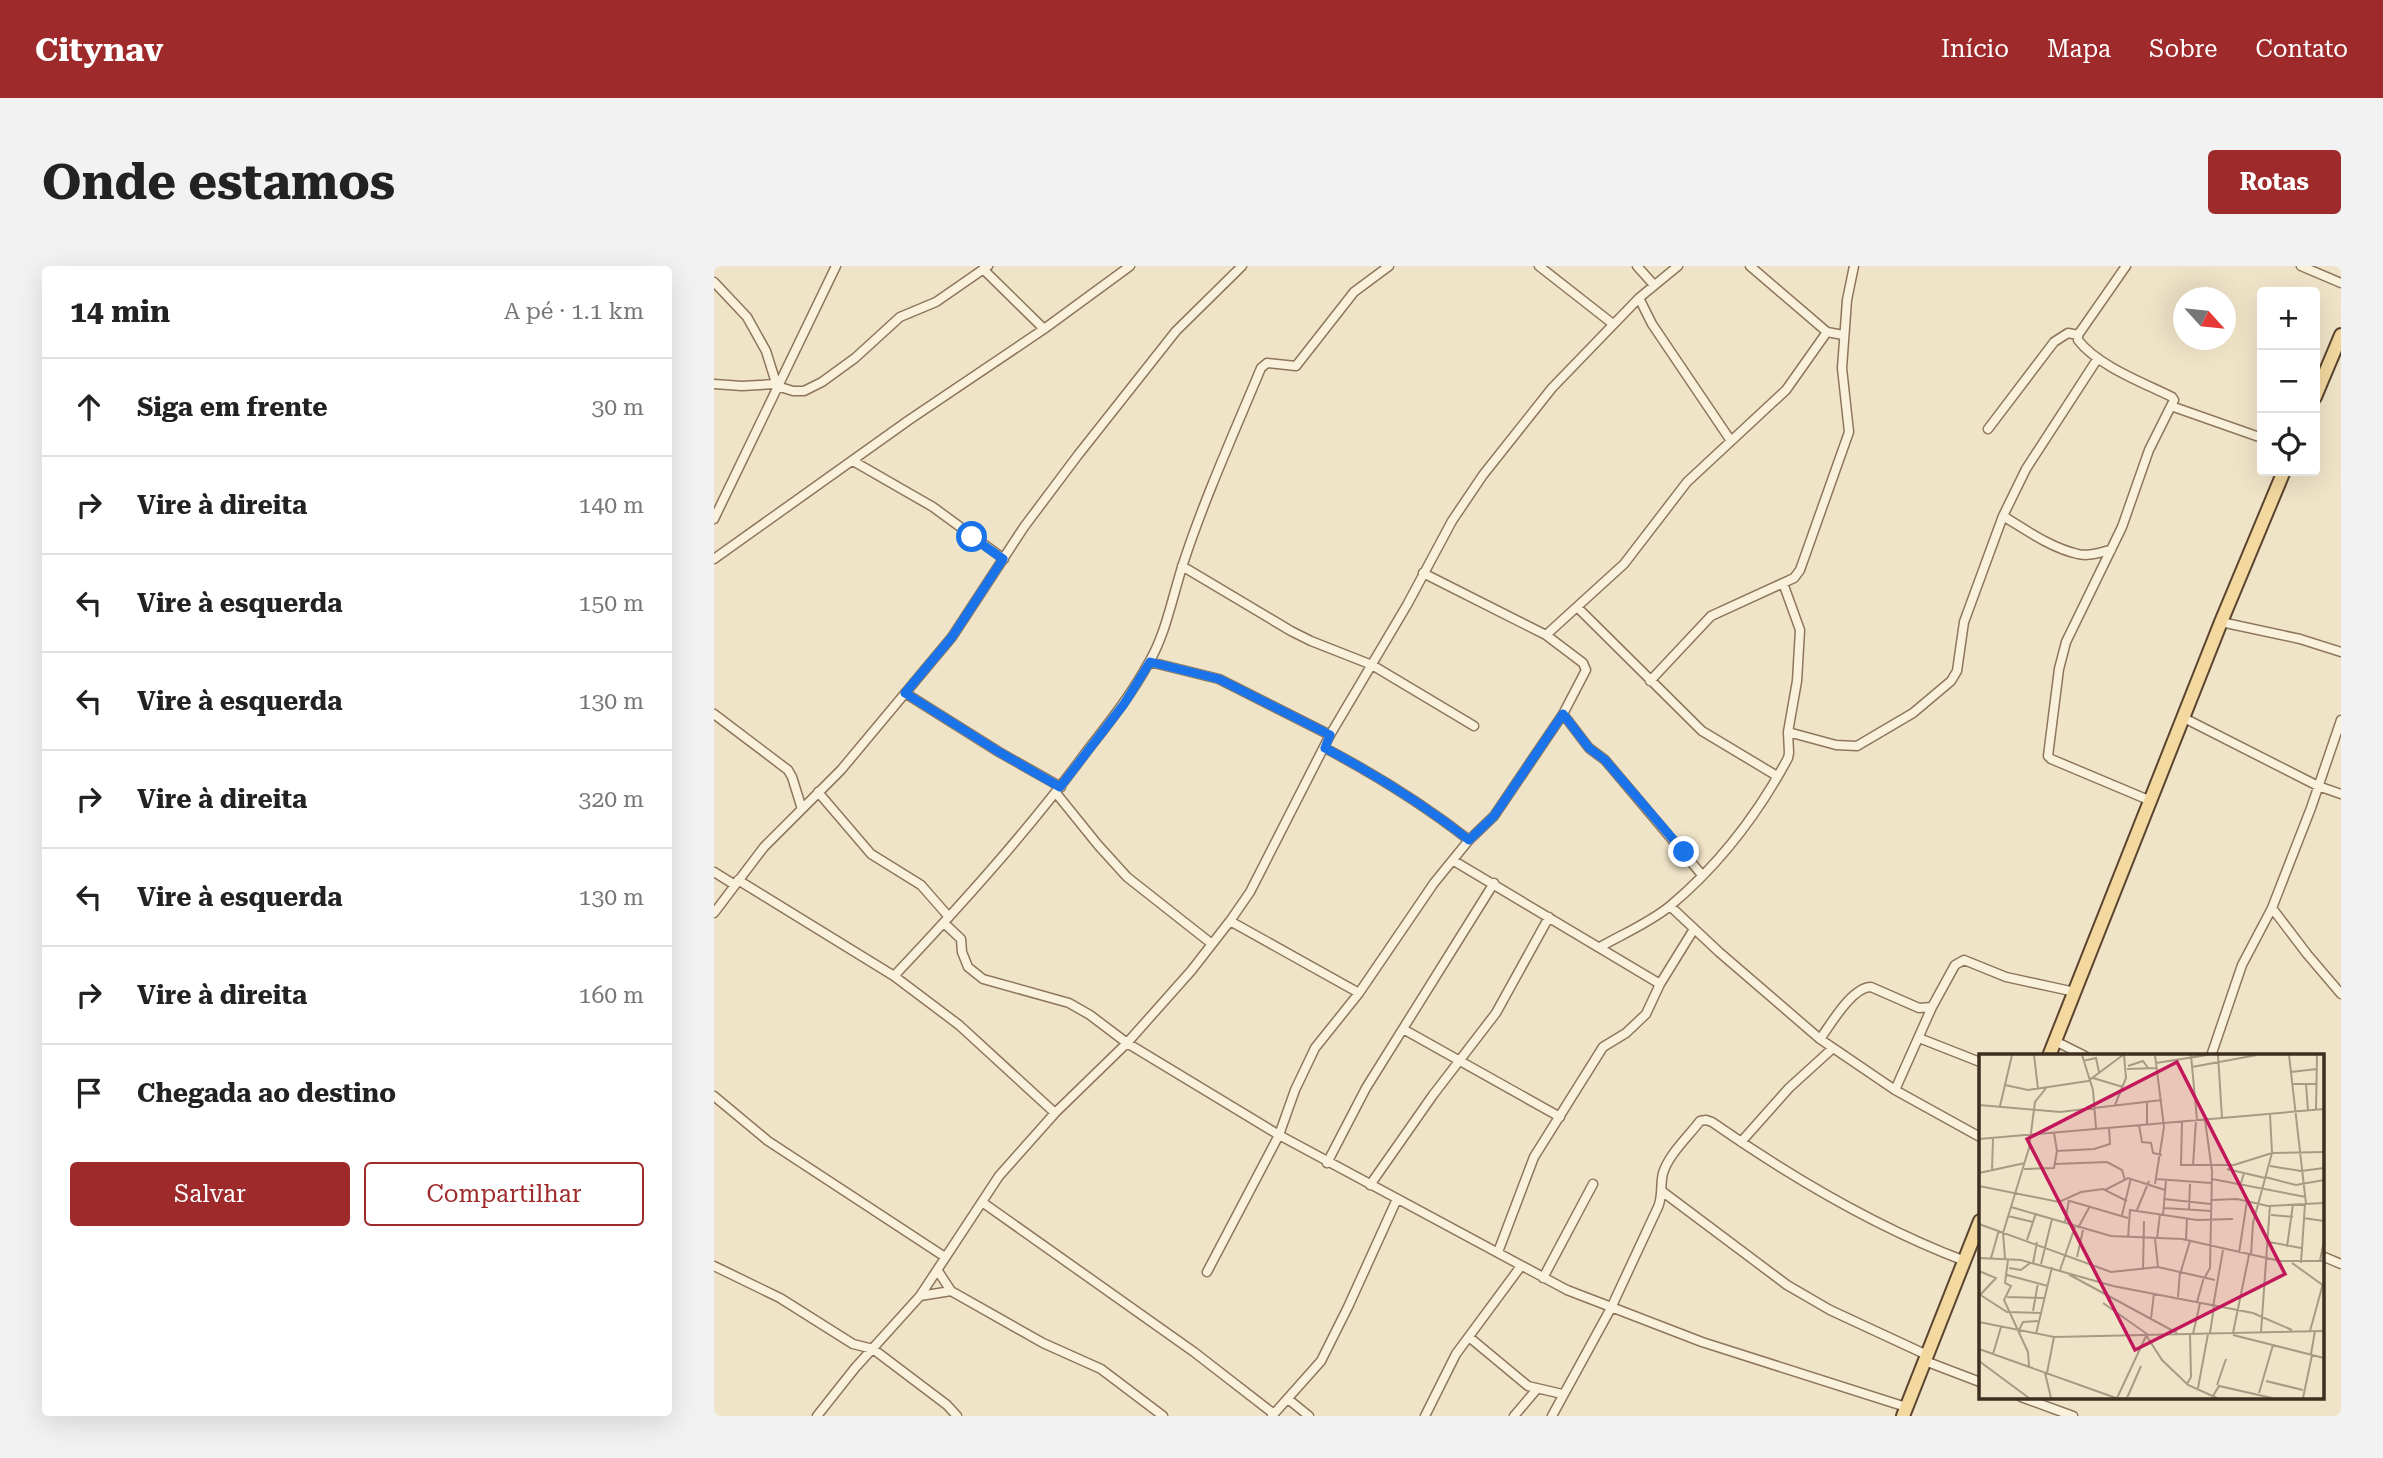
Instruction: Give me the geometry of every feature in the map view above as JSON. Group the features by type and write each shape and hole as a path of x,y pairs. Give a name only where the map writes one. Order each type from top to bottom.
{"main road":[{"path":"2320,385 2341,335"},
{"path":"2049,1054 2282,476"},
{"path":"1904,1412 1979,1225"}],"street":[{"path":"714,519 776,385 836,266"},
{"path":"714,559 1130,266"},
{"path":"714,913 764,847 841,770 952,637 1024,527 1176,331 1242,266"},
{"path":"894,976 981,884 1058,790 1124,704 1150,662 1175,597 1182,566 1206,502 1261,368 1267,363 1296,366 1354,292 1389,266"},
{"path":"1539,266 1613,324"},
{"path":"1637,266 1654,285"},
{"path":"817,1416 920,1296 999,1176 1055,1113 1127,1043 1230,921 1250,891 1330,735 1452,521 1523,423 1552,388 1639,298 1678,266"},
{"path":"1750,266 1827,332 1843,335"},
{"path":"1650,681 1711,616 1794,578 1800,570 1846,442 1849,423 1842,368 1843,335 1854,266"},
{"path":"2126,266 2078,335 2078,340 2098,358 2174,400 2149,450 2122,527 2066,642 2059,669 2048,756 2050,760 2151,801"},
{"path":"2301,266 2341,283"},
{"path":"714,384 776,385 793,391 804,391 822,382 855,358 900,317 936,302 985,267 1044,329"},
{"path":"714,282 747,317 766,351 776,385"},
{"path":"1639,298 1651,324 1731,441"},
{"path":"1546,635 1624,564 1687,482 1786,390 1827,332"},
{"path":"1988,429 2054,342 2068,333 2078,335"},
{"path":"1788,732 1836,745 1857,746 1913,713 1951,681 1957,671 1964,622 2003,516 2026,468 2098,358"},
{"path":"2171,406 2257,436"},
{"path":"853,461 933,507 1003,559"},
{"path":"2003,516 2042,540 2078,555 2111,550"},
{"path":"1182,566 1291,631 1372,665 1474,726"},
{"path":"1208,1272 1279,1135 1308,1060 1359,993 1409,917 1469,840 1494,816 1563,714 1586,670 1583,663 1546,635 1423,573"},
{"path":"1600,947 1670,906 1727,851 1756,812 1789,753 1788,732 1797,681 1800,631 1783,583"},
{"path":"1577,607 1712,739 1777,776"},
{"path":"2221,622 2300,639 2341,652"},
{"path":"1150,662 1219,679 1330,735"},
{"path":"905,693 1058,790 1098,845 1127,877 1212,944"},
{"path":"714,714 788,770 802,809"},
{"path":"1563,714 1589,748 1605,760 1702,875"},
{"path":"2184,718 2318,786 2341,794"},
{"path":"2211,1054 2242,965 2272,908 2341,719"},
{"path":"1325,748 1378,776 1426,807 1469,840"},
{"path":"818,792 871,855 921,885 961,939 962,952 968,967 983,979 1069,1003 1127,1043 1279,1135 1543,1278 1611,1308 1702,1342 1904,1412"},
{"path":"1454,861 1660,984"},
{"path":"714,872 737,882 894,976 959,1025 1055,1113"},
{"path":"1328,1163 1366,1088 1494,883"},
{"path":"1670,906 1820,1039 1895,1090 1979,1136"},
{"path":"2272,908 2341,994"},
{"path":"1370,1185 1496,1013 1549,916"},
{"path":"1230,921 1359,993"},
{"path":"1498,1252 1530,1166 1603,1047 1626,1033 1639,1021 1694,929"},
{"path":"1895,1090 1932,1007 1955,965 1964,960 2014,979 2075,992"},
{"path":"1820,1039 1852,996 1865,987 1871,987 1919,1008 1932,1007"},
{"path":"1403,1029 1560,1117"},
{"path":"1919,1038 1979,1062"},
{"path":"2055,1041 2083,1054"},
{"path":"1741,1142 1790,1088 1833,1048"},
{"path":"714,1096 768,1141 945,1257"},
{"path":"1552,1416 1611,1308 1658,1207 1663,1192 1662,1179 1668,1162 1700,1121 1713,1122 1765,1159 1910,1240 1965,1261"},
{"path":"1543,1278 1593,1184"},
{"path":"1663,1192 1787,1285 1830,1310 1979,1382"},
{"path":"982,1202 1194,1352 1273,1415 1321,1361 1396,1199"},
{"path":"2324,1257 2341,1264"},
{"path":"714,1266 780,1298 853,1344 873,1349 947,1405 957,1416"},
{"path":"1425,1416 1448,1367 1521,1266"},
{"path":"938,1271 951,1291 1043,1343 1101,1369 1163,1416"},
{"path":"920,1296 951,1291"},
{"path":"1469,1337 1528,1386 1562,1394"},
{"path":"1514,1416 1537,1389"},
{"path":"2024,1398 2073,1416"},
{"path":"1288,1399 1309,1416"}],"route":[{"path":"972,537 1003,559 952,637 905,693 1060,787 1124,704 1150,662 1219,679 1330,735 1325,748 1378,776 1426,807 1469,840 1494,816 1563,714 1589,748 1605,760 1684,852"}]}
